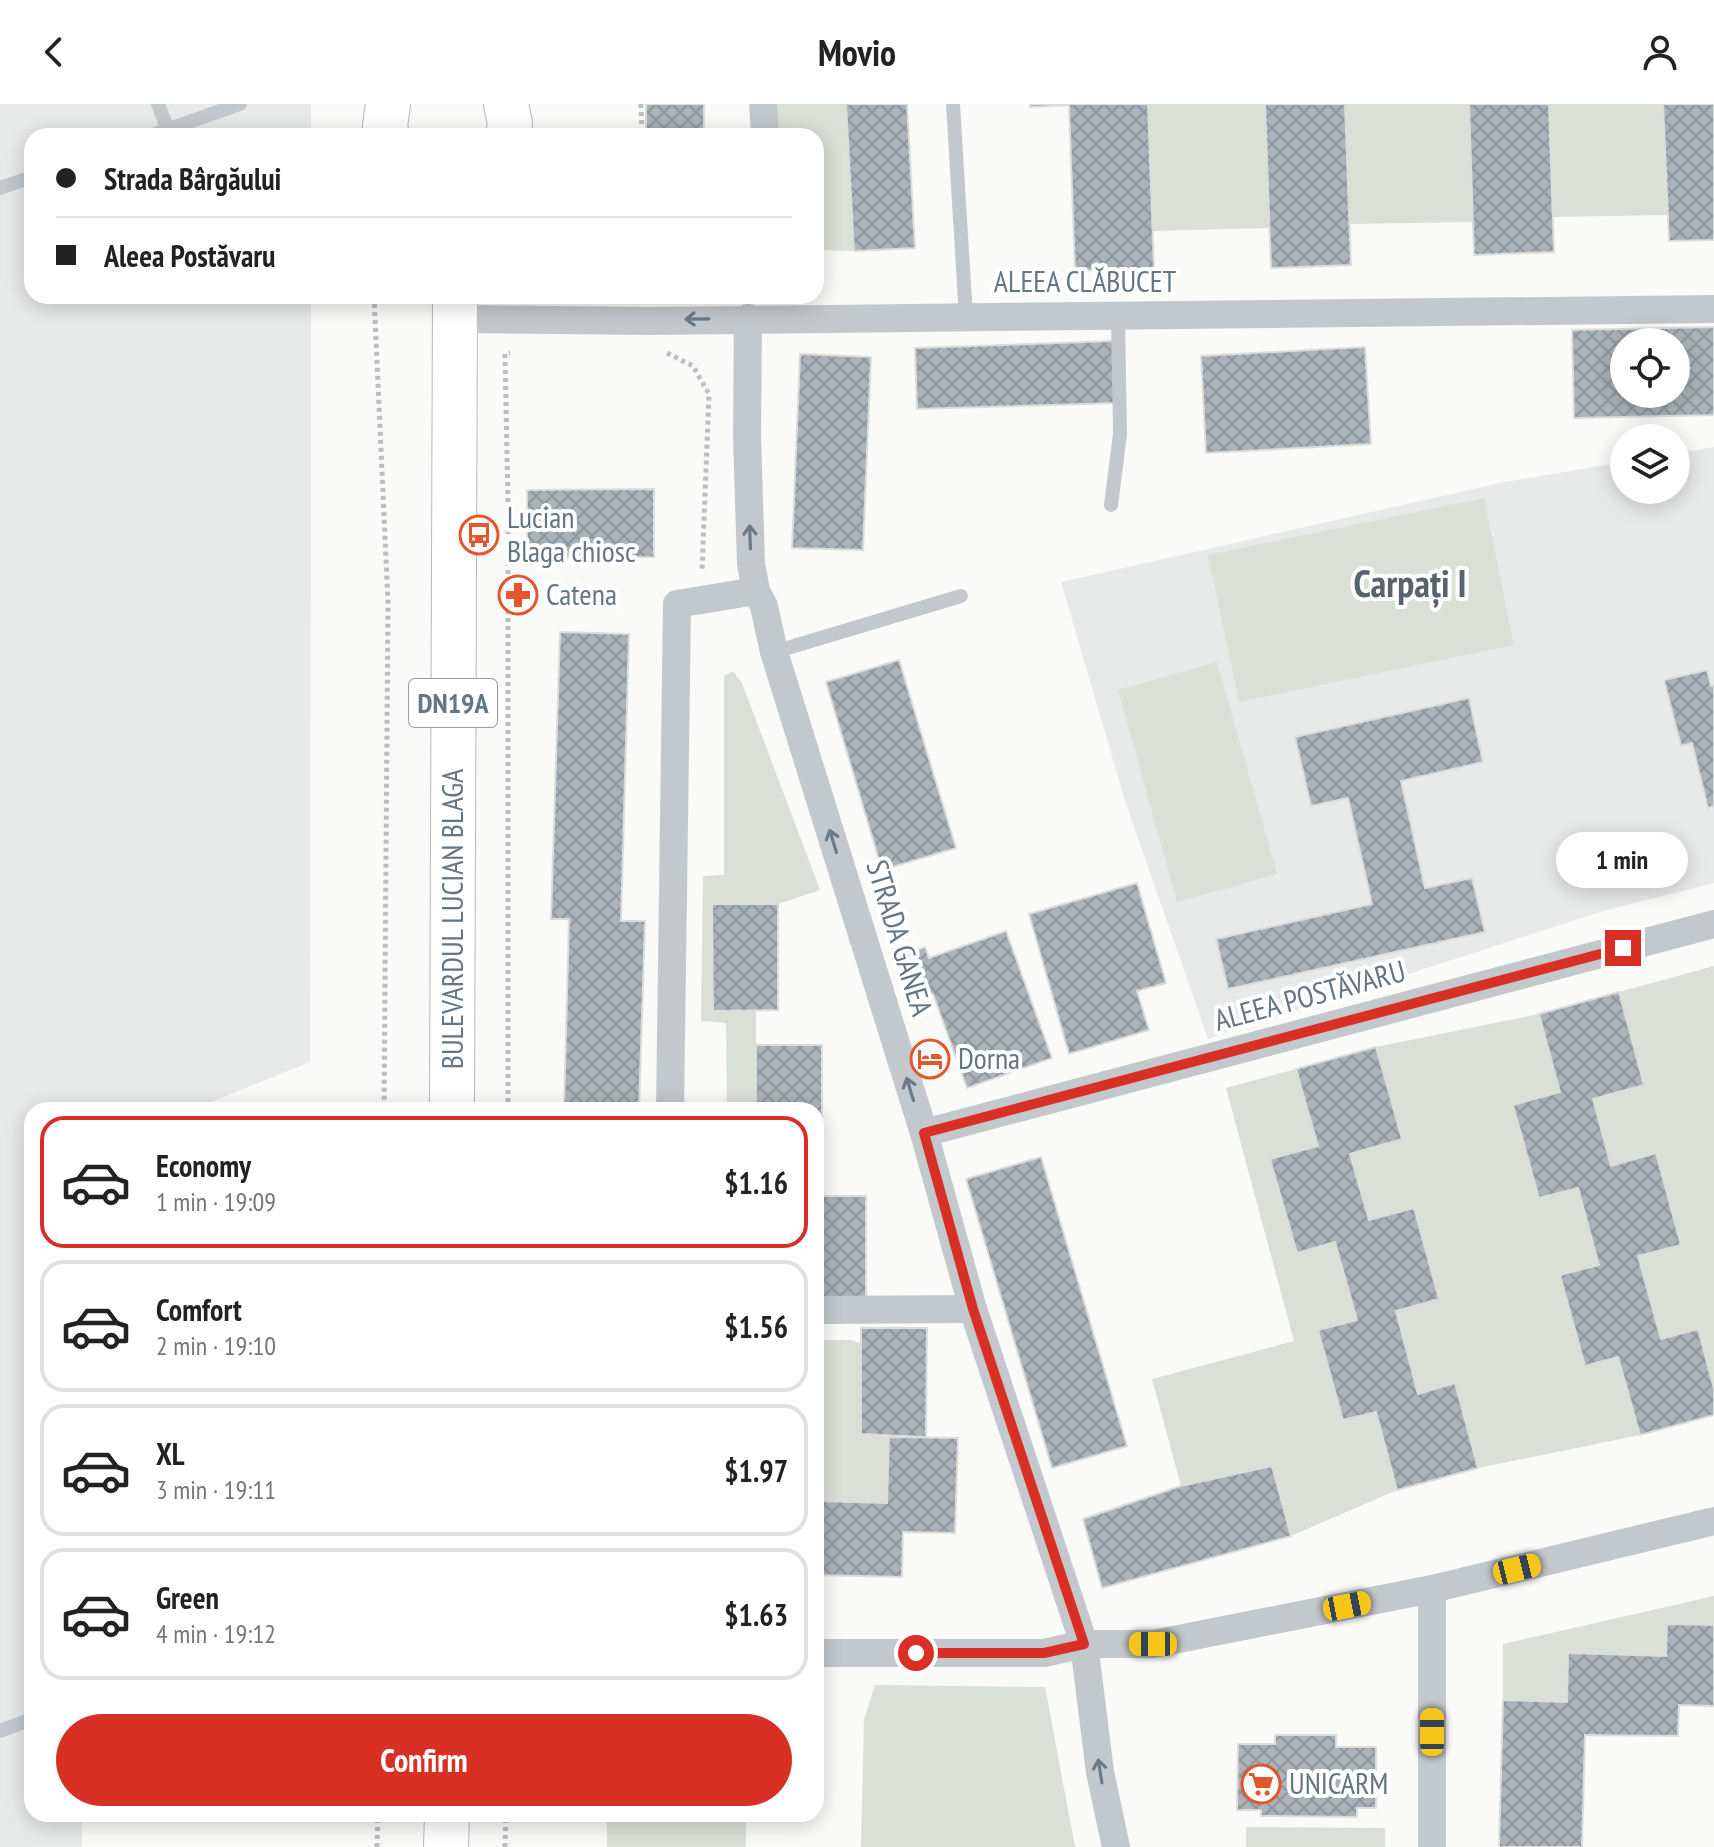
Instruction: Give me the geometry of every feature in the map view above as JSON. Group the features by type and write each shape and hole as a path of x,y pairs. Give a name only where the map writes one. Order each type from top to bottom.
{"main road":[{"path":"385,128 388,104"},
{"path":"506,104 509,128"},
{"name":"BULEVARDUL LUCIAN BLAGA","path":"452,1102 455,308"},
{"path":"446,1847 447,1822"}],"street":[{"path":"763,104 764,128"},
{"name":"ALEEA CLĂBUCET","path":"455,308 766,311 966,317 1714,309"},
{"name":"STRADA GANEA","path":"766,311 749,497 751,564 756,591 764,606 774,652 924,1133 973,1309 1084,1644 1100,1772 1116,1847"},
{"path":"670,1102 677,604 756,591"},
{"name":"ALEEA POSTĂVARU","path":"924,1133 1714,924"},
{"path":"824,1310 973,1309"},
{"path":"824,1653 1044,1653 1084,1644 1153,1644 1432,1589 1714,1521"},
{"path":"1432,1589 1432,1847"}],"lane":[{"path":"158,104 167,128"},
{"path":"174,128 240,104"},
{"path":"953,104 966,317"},
{"path":"0,188 24,180"},
{"path":"1111,505 1120,434 1118,316"},
{"path":"774,652 961,596"},
{"path":"0,1731 24,1722"}],"path":[{"path":"641,104 642,128"},
{"path":"374,304 388,602 384,1102"},
{"path":"663,351 693,366 709,394 701,600"},
{"path":"508,1102 505,354 520,353"},
{"path":"377,1847 378,1822"},
{"path":"505,1847 506,1822"}],"shaded area":[{"path":"0,104 311,104 311,128 24,128 24,304 311,304 310,1062 211,1102 24,1102 24,1822 82,1822 82,1847 0,1847"},
{"path":"763,104 846,104 854,251 824,250 824,128 764,128"},
{"path":"1148,104 1265,104 1270,228 1153,231"},
{"path":"1345,104 1469,104 1473,222 1349,224"},
{"path":"1549,104 1663,104 1667,215 1552,217"},
{"path":"1714,447 1714,883 1603,911 1208,1039 1126,804 1061,582 1500,483 1610,464 1610,504 1690,504 1690,451"},
{"path":"1484,498 1514,645 1239,702 1208,555"},
{"path":"1217,662 1277,874 1177,902 1118,690"},
{"path":"733,671 742,683 820,890 778,904 712,905 713,1010 756,1011 756,1102 727,1102 726,1023 701,1021 703,876 724,875 724,676"},
{"path":"1714,966 1714,1389 1697,1329 1661,1339 1638,1256 1681,1244 1656,1154 1611,1166 1593,1099 1644,1085 1619,992"},
{"path":"1539,1014 1560,1092 1513,1105 1578,1188 1599,1265 1561,1275 1585,1366 1618,1357 1640,1435 1478,1468 1454,1384 1418,1394 1396,1311 1414,1209 1369,1220 1350,1154 1402,1139 1376,1047"},
{"path":"1296,1069 1318,1146 1271,1160 1297,1253 1335,1242 1357,1320 1318,1331 1343,1420 1376,1412 1397,1490 1291,1536 1271,1466 1181,1486 1152,1379 1294,1341 1226,1088"},
{"path":"824,1340 861,1343 861,1433 889,1437 887,1503 824,1501"},
{"path":"1714,1596 1714,1625 1667,1624 1666,1656 1569,1653 1567,1702 1503,1700 1503,1644"},
{"path":"875,1685 1045,1687 1075,1847 861,1847 864,1720"},
{"path":"607,1822 746,1822 746,1847 607,1847"},
{"path":"1246,1827 1385,1828 1385,1847 1246,1847"}],"building":[{"path":"646,104 704,104 704,128 646,128"},
{"path":"846,104 907,104 915,248 854,251"},
{"path":"1030,104 1148,104 1154,268 1075,271 1069,105 1030,107"},
{"path":"1265,104 1345,104 1351,265 1271,268"},
{"path":"1469,104 1549,104 1554,252 1474,255"},
{"path":"1663,104 1714,104 1714,240 1669,241"},
{"path":"1714,327 1714,415 1574,418 1572,330 1610,329 1610,408 1690,408 1690,328 1667,328"},
{"path":"1114,341 1116,403 917,409 915,348"},
{"path":"1365,347 1371,444 1206,453 1201,356"},
{"path":"800,354 871,357 863,550 792,548"},
{"path":"654,489 654,557 527,558 527,490"},
{"path":"560,632 629,634 621,921 645,921 639,1102 564,1102 569,919 551,919"},
{"path":"899,660 956,848 882,870 826,682"},
{"path":"1707,670 1711,686 1714,685 1714,806 1708,808 1692,743 1681,746 1664,680"},
{"path":"1469,698 1483,762 1401,781 1425,888 1472,878 1485,932 1228,989 1216,939 1372,904 1348,798 1311,806 1295,737"},
{"path":"1137,883 1166,983 1137,991 1149,1030 1069,1054 1029,914"},
{"path":"712,904 778,904 778,1010 713,1011"},
{"path":"1006,931 1052,1058 967,1088 933,994 919,999 903,955 925,947 929,958"},
{"path":"1619,992 1644,1085 1593,1099 1611,1166 1656,1153 1681,1245 1638,1256 1661,1339 1698,1329 1714,1389 1714,1415 1640,1435 1618,1357 1585,1366 1560,1275 1599,1265 1578,1188 1539,1198 1513,1105 1560,1092 1539,1014"},
{"path":"756,1045 822,1045 822,1102 756,1102"},
{"path":"1376,1047 1402,1139 1350,1154 1369,1220 1414,1208 1439,1299 1396,1311 1418,1394 1455,1383 1478,1468 1397,1490 1376,1412 1343,1420 1318,1330 1357,1320 1335,1242 1297,1253 1270,1159 1318,1146 1296,1069"},
{"path":"1041,1157 1127,1446 1052,1468 966,1179"},
{"path":"824,1196 866,1196 866,1301 824,1301"},
{"path":"861,1328 927,1328 926,1437 861,1434"},
{"path":"889,1437 958,1438 955,1533 903,1532 902,1577 824,1575 824,1501 887,1503"},
{"path":"1272,1466 1291,1536 1102,1588 1083,1519 1181,1486"},
{"path":"1667,1624 1714,1625 1714,1706 1679,1705 1678,1736 1585,1735 1582,1847 1499,1847 1503,1700 1567,1702 1568,1653 1666,1656"},
{"path":"1275,1735 1336,1735 1336,1747 1376,1747 1376,1808 1357,1808 1357,1817 1261,1816 1261,1810 1237,1810 1238,1744 1275,1744"}],"place":[{"name":"Lucian Blaga chiosc","path":"479,535"},
{"name":"Catena","path":"518,595"},
{"name":"Dorna","path":"930,1059"},
{"name":"UNICARM","path":"1261,1784"}],"district":[{"name":"Carpați I","path":"1410,584"}],"route":[{"path":"916,1653 1044,1653 1084,1644 973,1309 924,1133 1623,948"}]}
